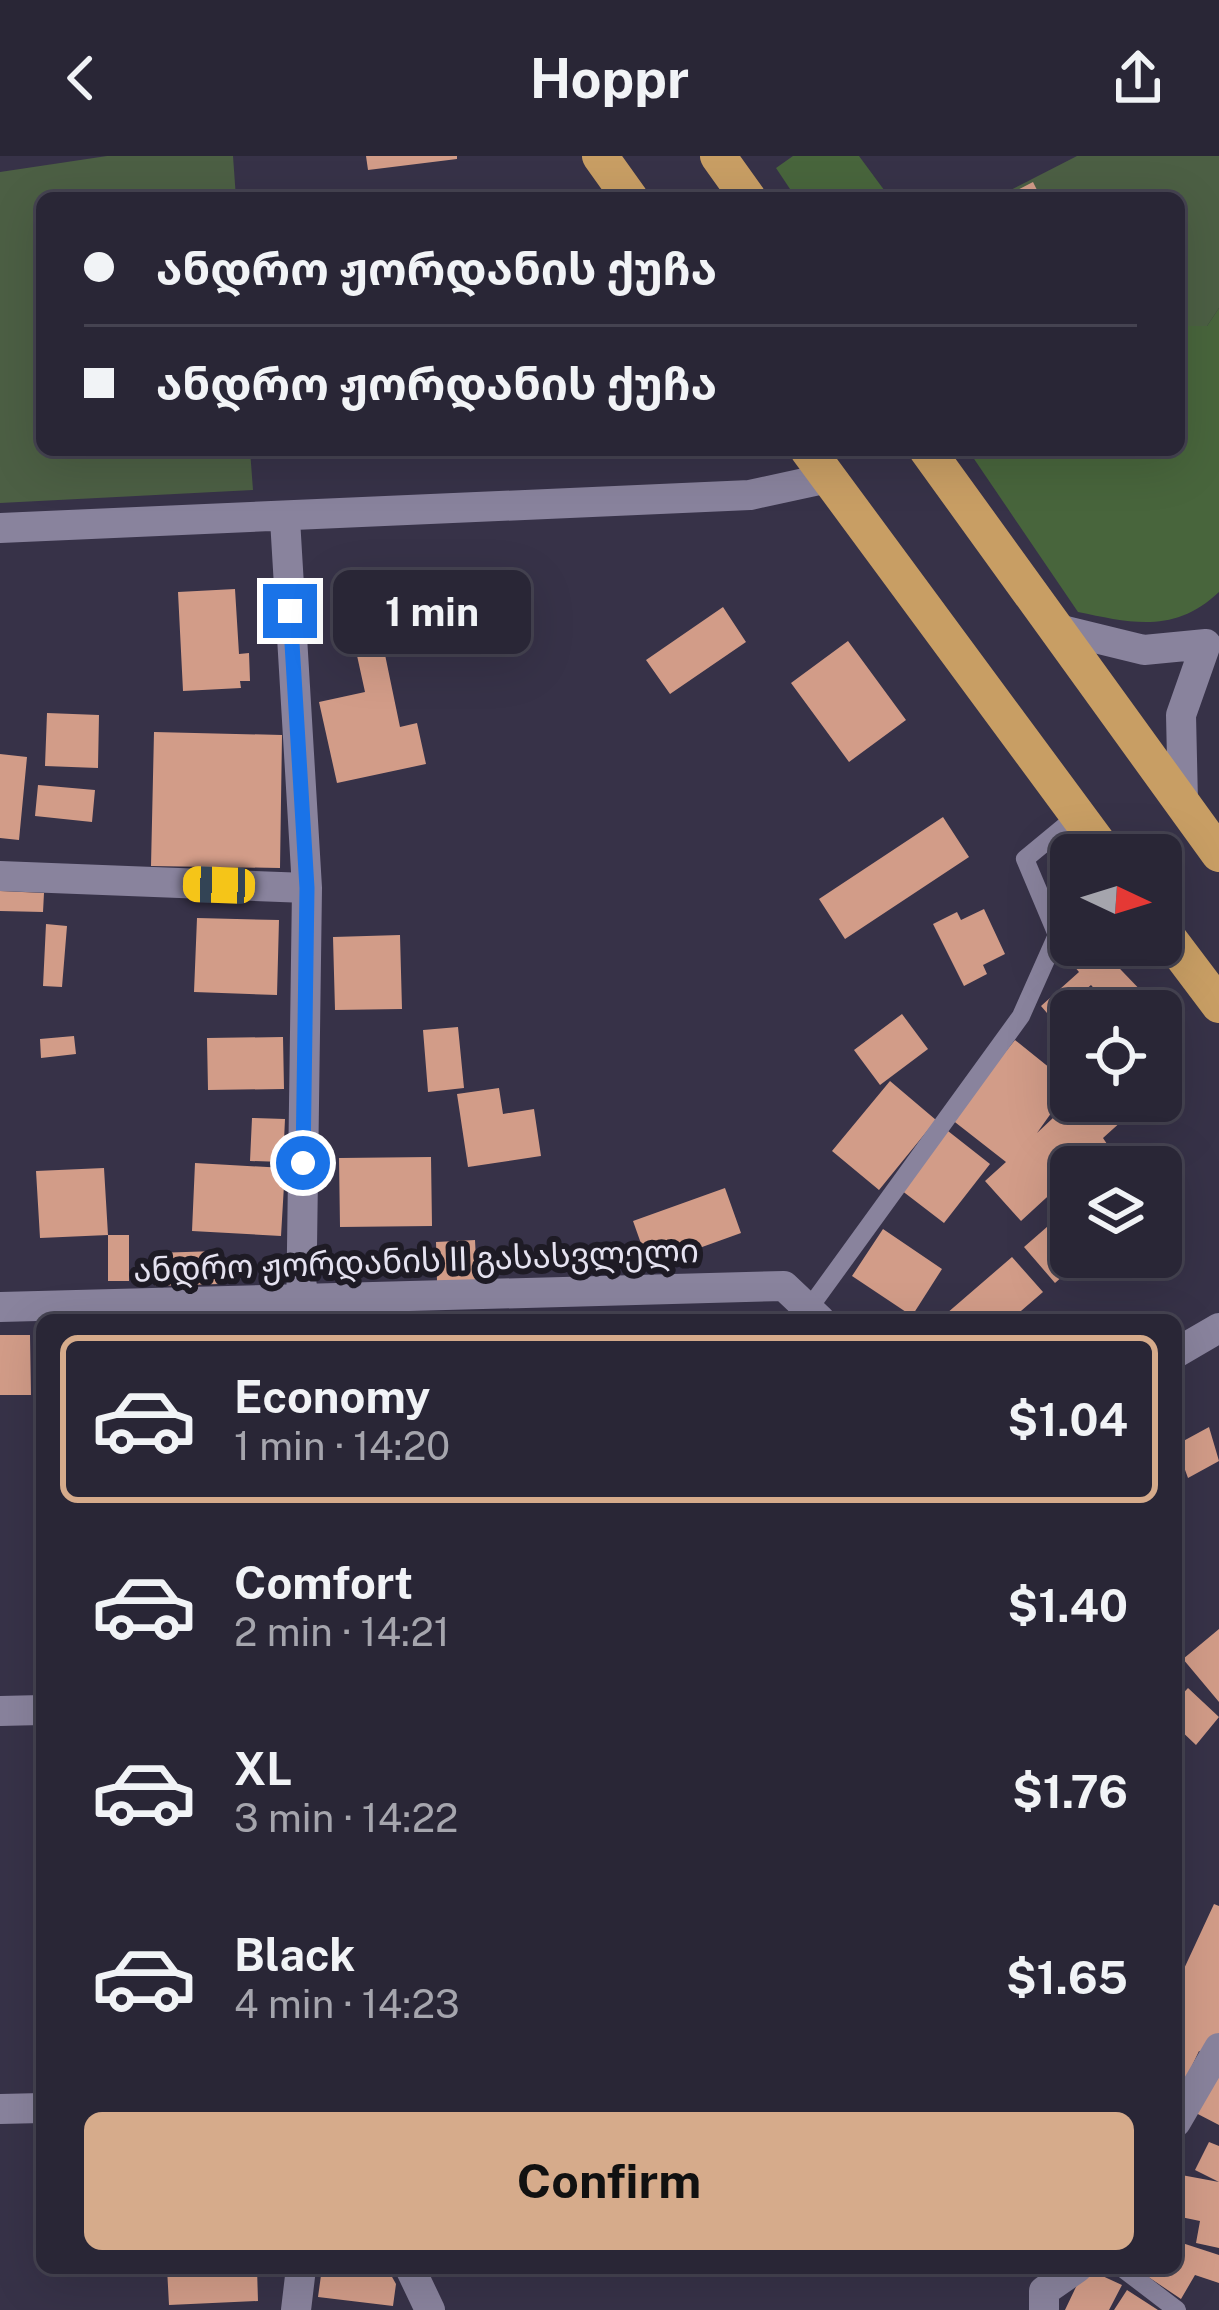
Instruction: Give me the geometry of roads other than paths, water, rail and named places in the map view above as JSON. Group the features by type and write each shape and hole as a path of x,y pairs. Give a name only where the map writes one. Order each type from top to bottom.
{"highway":[{"path":"600,156 626,192"},
{"path":"718,156 744,192"},
{"path":"931,456 1219,854"},
{"path":"818,464 1091,834"},
{"path":"1182,956 1219,1006"}],"street":[{"path":"0,528 750,495 818,464"},
{"path":"285,519 307,888 301,1311"},
{"path":"1054,628 1144,650 1213,637"},
{"path":"1183,802 1181,715 1213,637"},
{"path":"0,876 307,888"},
{"name":"ანდრო ჟორდანის II გასასვლელი","path":"0,1307 301,1311 784,1286 815,1314"},
{"path":"1182,1350 1219,1328"},
{"path":"0,1711 36,1711"},
{"path":"1182,2112 1219,2048"},
{"path":"0,2108 36,2108"},
{"path":"296,2310 300,2274"},
{"path":"413,2274 430,2310"},
{"path":"1044,2310 1044,2291 1068,2274"}],"lane":[{"path":"815,1314 1021,1016 1057,935 1025,860 1077,816"},
{"path":"1130,2274 1177,2310"}]}
